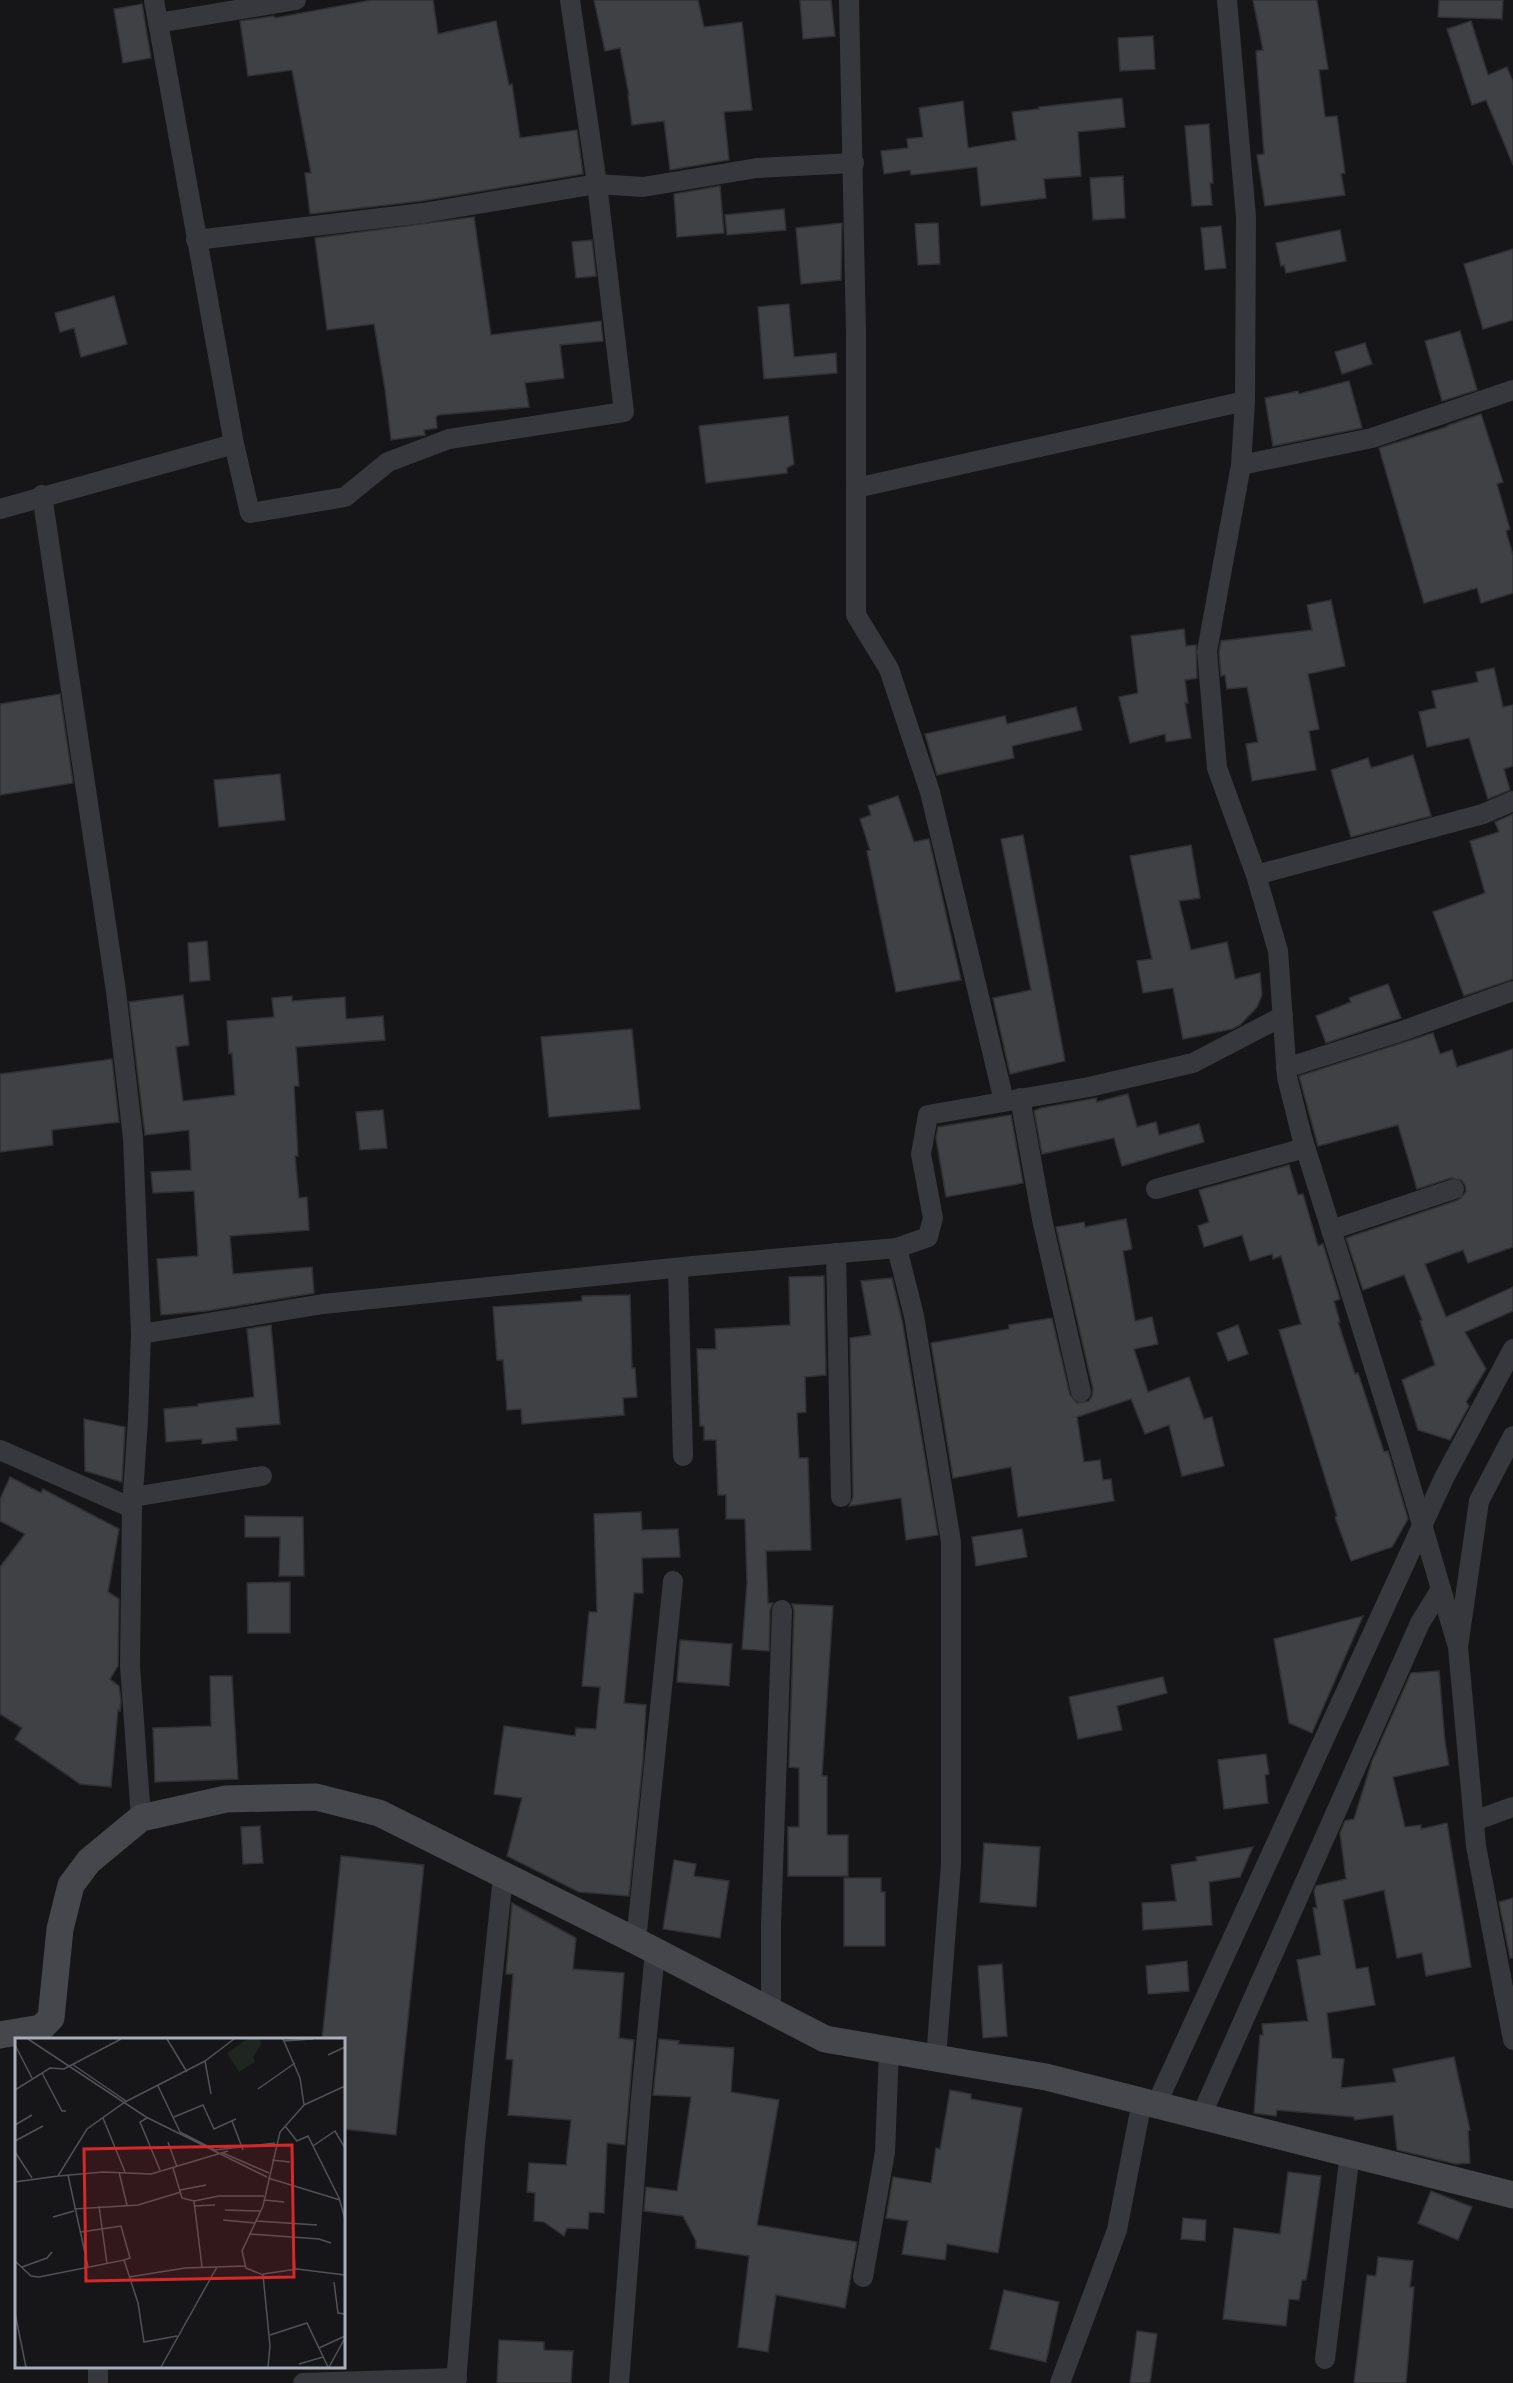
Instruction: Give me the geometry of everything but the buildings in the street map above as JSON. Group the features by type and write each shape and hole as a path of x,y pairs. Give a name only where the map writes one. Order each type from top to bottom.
{"street":[{"path":"154,0 234,444 250,513 345,496 387,462 450,439 624,412 597,184 570,0"},
{"path":"158,23 296,0"},
{"path":"849,0 854,163 856,615 889,669 930,792 1042,1219 1080,1392"},
{"path":"1227,0 1246,217 1245,401 1241,465 1207,651 1217,768 1256,875 1278,951 1286,1068 1305,1148 1458,1647 1476,1846 1513,2040"},
{"path":"196,240 423,213 597,184 643,187 757,168 854,163"},
{"path":"1241,465 1372,438 1513,390"},
{"path":"856,488 1245,401"},
{"path":"0,509 42,495 234,444"},
{"path":"42,495 118,1002 133,1138 141,1334 132,1502 130,1666 141,1818"},
{"path":"1256,875 1483,814 1513,801"},
{"path":"1286,1068 1402,1031 1513,991"},
{"path":"141,1334 323,1304 897,1248 928,1237 933,1218 921,1154 928,1115 1089,1087 1193,1063 1283,1016"},
{"path":"1156,1189 1305,1148"},
{"path":"1331,1230 1454,1189"},
{"path":"897,1248 914,1316 951,1542 951,1864 936,2058"},
{"path":"836,1254 841,1497"},
{"path":"678,1268 683,1456"},
{"path":"1059,2383 1117,2230 1149,2103 1423,1527 1444,1478 1513,1349"},
{"path":"1458,1647 1479,1501 1513,1436"},
{"path":"0,1450 132,1502 262,1476"},
{"path":"619,2383 641,2097 645,1946 673,1581"},
{"path":"1201,2116 1420,1623 1441,1589"},
{"path":"771,2011 782,1610"},
{"path":"0,2035 30,2031 48,2032 53,2013 60,1929 71,1885 89,1861 141,1818 226,1799 316,1797 380,1813 825,2039 1046,2077 1513,2195"},
{"path":"1474,1821 1513,1807"},
{"path":"303,2383 457,2380 475,2143 503,1876"},
{"path":"863,2277 885,2152 889,2050"},
{"path":"1325,2359 1350,2153"}]}
